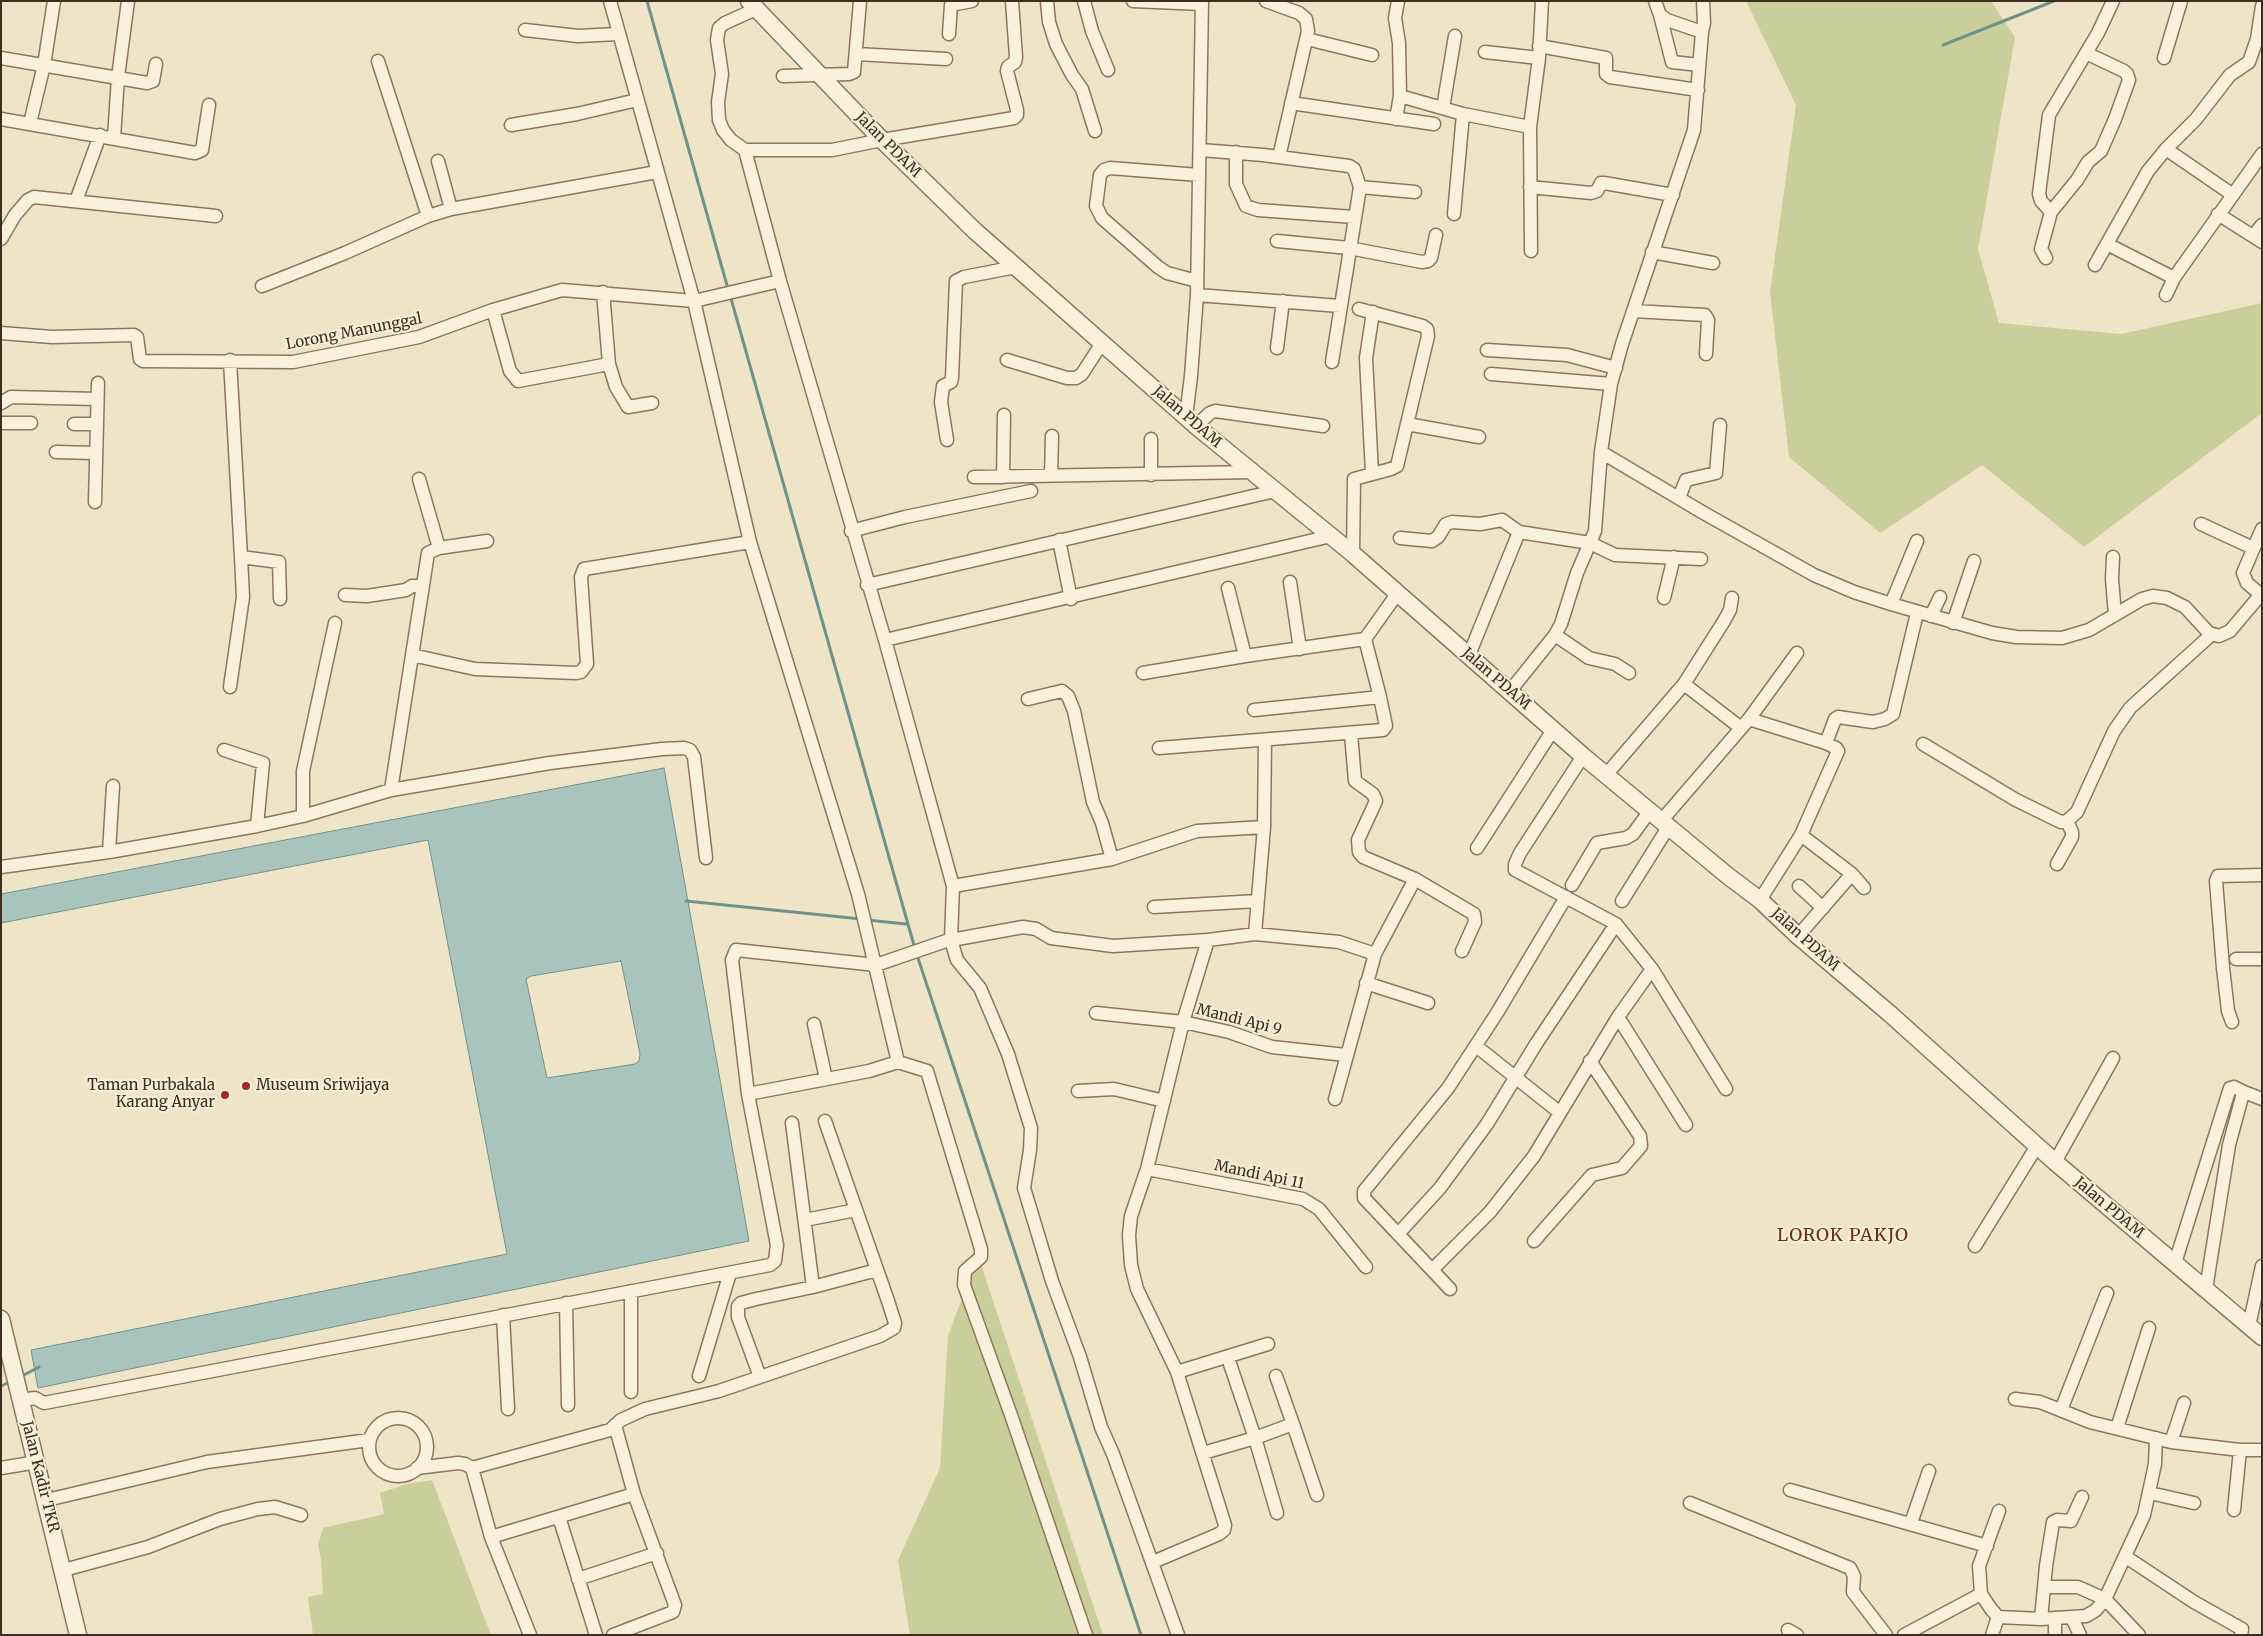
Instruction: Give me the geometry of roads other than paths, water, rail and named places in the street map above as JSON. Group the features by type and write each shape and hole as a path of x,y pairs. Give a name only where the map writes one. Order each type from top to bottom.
{"street":[{"path":"30,123 44,65 54,1"},
{"path":"114,138 118,77 128,1"},
{"path":"610,1 694,300 750,542 871,941 881,962 898,1062"},
{"path":"783,76 852,73 856,68 860,1"},
{"path":"949,34 951,6 972,1"},
{"path":"753,5 719,28 717,40 722,74 718,102 719,120 723,130 731,140 745,150 832,150 1016,117 1017,110 1007,71 1016,58 1012,1"},
{"path":"1047,1 1056,44 1082,89 1095,131"},
{"path":"1084,1 1092,31 1108,70"},
{"path":"1132,1 1202,3 1201,150 1197,295 1191,376 1191,422 1215,411 1323,426"},
{"path":"1396,119 1400,96 1399,43 1395,18 1398,1"},
{"path":"1531,251 1530,127 1539,52 1542,1"},
{"path":"1655,1 1670,60 1676,63 1699,64"},
{"path":"1510,691 1555,635 1561,624 1577,573 1590,543 1596,521 1601,452 1611,384 1652,252 1694,130 1704,23 1703,1"},
{"path":"2051,212 2041,201 2039,194 2047,123 2053,105 2086,54 2113,1"},
{"path":"2164,58 2181,1"},
{"path":"1271,2 1299,13 1306,19 1307,39 1279,157"},
{"name":"Jalan PDAM","path":"753,5 817,74 969,225 1191,422 1354,554 1396,594 1469,655 1583,756 1728,876 1760,900 1798,936 1889,1013 2055,1162 2256,1331"},
{"path":"2095,265 2148,170 2196,119 2230,74 2249,62 2257,39 2262,6"},
{"path":"1660,15 1666,20 1702,32"},
{"path":"525,30 578,36 618,34"},
{"path":"1443,108 1456,36"},
{"path":"1307,39 1372,55"},
{"path":"1485,52 1539,52 1606,58 1606,74 1610,78 1698,90"},
{"path":"856,54 946,59"},
{"path":"2046,258 2041,249 2041,242 2051,212 2077,180 2088,162 2101,151 2115,119 2128,80 2127,74 2124,71 2086,54"},
{"path":"1,58 152,82 156,64"},
{"path":"378,61 428,216"},
{"path":"1400,96 1463,114 1530,127"},
{"path":"511,125 577,114 637,100"},
{"path":"1292,103 1434,124"},
{"path":"1,119 198,152 202,146 209,105"},
{"path":"1454,214 1463,114"},
{"path":"76,200 100,135"},
{"path":"2166,149 2233,194"},
{"path":"745,150 780,281 953,886 949,941 960,966 980,988 1008,1054 1031,1128 1031,1145 1024,1188 1052,1281 1082,1364 1101,1426 1154,1566 1168,1613 1178,1635"},
{"path":"1201,150 1279,157 1349,166 1354,169 1360,188 1332,362"},
{"path":"1236,152 1236,184 1246,206 1258,210 1354,217"},
{"path":"2166,295 2174,278 2262,154"},
{"path":"438,161 451,209"},
{"path":"1197,281 1167,273 1158,267 1102,218 1096,206 1100,175 1104,170 1199,175"},
{"path":"262,286 428,216 451,209 657,172"},
{"path":"1530,186 1591,193 1597,191 1601,183 1604,183 1673,194"},
{"path":"1360,188 1415,192"},
{"path":"1,239 15,215 31,198 40,196 132,208 216,216"},
{"path":"2218,214 2258,239 2262,225"},
{"path":"1277,241 1349,248 1425,262 1431,258 1436,235"},
{"path":"2107,244 2174,278"},
{"path":"1652,252 1714,263"},
{"path":"947,440 941,402 943,386 951,382 952,378 956,281 964,277 1016,267"},
{"name":"Lorong Manunggal","path":"1,333 52,337 134,336 137,338 140,359 143,361 230,360 293,362 436,332 494,310 562,290 694,300 780,281"},
{"path":"603,292 609,364 616,387 625,405 631,408 652,402"},
{"path":"1197,295 1340,306"},
{"path":"1277,348 1283,301"},
{"path":"1354,554 1354,480 1358,476 1372,474 1397,466 1428,331 1424,326 1358,309"},
{"path":"494,310 510,371 518,381 609,364"},
{"path":"1633,311 1706,315 1708,320 1706,354"},
{"path":"1372,474 1366,358 1373,312"},
{"path":"1008,360 1067,378 1076,378 1082,374 1102,343"},
{"path":"1488,350 1567,355 1616,368"},
{"path":"230,360 243,597 230,687"},
{"path":"1491,374 1611,384"},
{"path":"96,502 95,453 98,383"},
{"path":"1,403 11,398 96,399"},
{"path":"1003,477 1004,415"},
{"path":"1,423 31,423"},
{"path":"74,424 96,424"},
{"path":"1407,424 1479,437"},
{"path":"1679,498 1686,480 1716,473 1720,425"},
{"path":"1051,476 1052,436"},
{"path":"1151,439 1151,475"},
{"path":"56,452 95,453"},
{"path":"1601,452 1814,575 1854,592 1917,613 2016,637 2054,638 2089,630 2142,599 2160,596 2185,607 2211,635"},
{"path":"974,477 1252,472"},
{"path":"419,479 439,548"},
{"path":"851,531 905,517 1031,491"},
{"path":"867,585 1274,491"},
{"path":"1400,538 1435,540 1446,524 1452,522 1480,524 1502,520 1519,532 1590,543 1614,555 1701,558"},
{"path":"2201,524 2253,548"},
{"path":"1923,744 2016,800 2061,822 2067,821 2077,812 2114,731 2130,708 2211,635 2224,635 2230,631 2261,594 2247,583 2243,576 2244,568 2262,530"},
{"path":"1469,655 1519,532"},
{"path":"884,640 1331,536"},
{"path":"1059,540 1071,598"},
{"path":"391,790 428,553 439,548 487,541"},
{"path":"1891,604 1917,541"},
{"path":"412,655 475,670 581,672 587,664 581,577 584,569 750,542"},
{"path":"241,557 279,562 280,599"},
{"path":"1664,598 1674,557"},
{"path":"2113,557 2112,579 2115,615"},
{"path":"1953,623 1974,561"},
{"path":"1290,582 1300,649"},
{"path":"345,595 367,596 406,590 412,586 423,586"},
{"path":"1228,588 1245,656"},
{"path":"1143,673 1365,639 1396,594"},
{"path":"1930,616 1940,597"},
{"path":"1606,775 1684,684 1724,621 1730,610 1732,598"},
{"path":"1826,743 1835,719 1840,717 1873,722 1885,720 1893,714 1917,613"},
{"path":"303,816 303,771 335,623"},
{"path":"1555,635 1590,658 1615,664 1629,673"},
{"path":"1159,748 1351,734 1385,728 1380,697 1365,639"},
{"path":"1622,901 1660,819 1745,724 1796,652"},
{"path":"1684,684 1745,724 1826,743 1838,751 1801,835 1760,900"},
{"path":"1028,699 1062,692 1068,696 1074,711 1093,802 1102,823 1112,858"},
{"path":"1254,710 1380,697"},
{"path":"1477,848 1553,730"},
{"path":"1351,734 1355,781 1373,794 1376,802 1358,840 1359,852 1363,856 1416,879 1474,914 1476,922 1462,951"},
{"path":"1255,934 1264,827 1265,740"},
{"path":"1,867 109,852 257,826 303,816 391,790 550,763 684,748 690,750 694,757 706,858"},
{"path":"224,750 263,763 257,826"},
{"path":"1583,756 1520,853 1515,864 1515,870 1569,891 1616,924 1652,969 1726,1089"},
{"path":"109,852 113,786"},
{"path":"1450,1289 1364,1198 1364,1191 1448,1088 1476,1046 1597,843 1626,838 1660,819"},
{"path":"2058,864 2072,837 2067,821"},
{"path":"953,886 1112,858 1197,831 1264,827"},
{"path":"1801,835 1852,874 1864,888"},
{"path":"1798,936 1852,874"},
{"path":"2232,1022 2223,968 2216,881 2218,876 2262,875"},
{"path":"1335,1099 1375,954 1416,879"},
{"path":"1799,886 1823,908"},
{"path":"1154,907 1258,901"},
{"path":"1398,1234 1440,1188 1487,1124 1516,1076 1616,924"},
{"path":"20,1398 35,1398 44,1403 770,1265 775,1261 777,1253 748,1094 732,960 736,950 881,962 949,941 1023,928 1036,929 1051,938 1113,946 1208,940 1255,934 1339,942 1375,954"},
{"path":"1154,1566 1219,1534 1224,1530 1225,1525 1177,1372 1137,1289 1131,1265 1129,1235 1130,1216 1147,1169 1183,1022 1208,940"},
{"path":"2236,959 2262,959"},
{"path":"1432,1270 1490,1212 1534,1156 1590,1061 1652,969"},
{"path":"1366,983 1428,1003"},
{"name":"Mandi Api 9","path":"1096,1013 1183,1022 1229,1032 1272,1047 1346,1055"},
{"path":"1618,1017 1686,1125"},
{"path":"814,1024 826,1079"},
{"path":"1476,1046 1559,1112"},
{"path":"2055,1162 2113,1058"},
{"path":"1534,1241 1592,1175 1622,1168 1641,1146 1640,1136 1590,1061"},
{"path":"748,1094 869,1071 898,1062 926,1071 981,1249 981,1257 965,1271 964,1285 1011,1415 1086,1635"},
{"path":"2175,1263 2230,1088 2234,1087 2262,1099"},
{"path":"1078,1091 1114,1089 1164,1101"},
{"path":"2206,1289 2230,1145 2244,1092"},
{"path":"472,1468 610,1430 621,1420 645,1409 719,1391 880,1336 894,1328 895,1323 825,1121"},
{"path":"792,1123 813,1287"},
{"path":"1975,1246 2037,1146"},
{"name":"Mandi Api 11","path":"1147,1169 1303,1199 1319,1209 1366,1267"},
{"path":"805,1220 856,1210"},
{"path":"2256,1331 2262,1266"},
{"path":"760,1377 738,1317 738,1306 741,1303 877,1270"},
{"path":"699,1376 730,1273"},
{"path":"631,1291 631,1392"},
{"path":"2061,1410 2107,1293"},
{"path":"566,1303 568,1405"},
{"path":"503,1315 508,1409"},
{"name":"Jalan Kadir TKR","path":"3,1325 64,1570 78,1635"},
{"path":"2117,1428 2149,1328"},
{"path":"1177,1372 1268,1344"},
{"path":"1230,1364 1255,1438 1277,1513"},
{"path":"1276,1376 1317,1495"},
{"path":"2015,1399 2040,1402 2090,1422 2171,1442 2240,1450 2262,1450"},
{"path":"2171,1442 2184,1403"},
{"path":"418,1468 426,1454 426,1445 421,1430 416,1424 400,1418 384,1421 372,1432 369,1440 370,1456 374,1464 387,1474 403,1475 418,1468 458,1462 472,1468 491,1537 530,1635"},
{"path":"1203,1453 1255,1438 1293,1424"},
{"path":"614,1635 673,1612 675,1606 674,1598 634,1494 615,1425"},
{"path":"1998,1617 2072,1618 2086,1616 2096,1610 2105,1599 2144,1515 2155,1464 2156,1438"},
{"path":"46,1500 207,1462 369,1440"},
{"path":"2234,1510 2240,1450"},
{"path":"1,1468 37,1462"},
{"path":"1911,1523 1929,1472"},
{"path":"1790,1490 1987,1546"},
{"path":"2150,1493 2194,1503"},
{"path":"491,1537 634,1494"},
{"path":"2040,1618 2053,1522 2057,1520 2071,1520 2082,1498"},
{"path":"1690,1503 1850,1568 1854,1576 1853,1592 1886,1635"},
{"path":"64,1570 148,1547 220,1519 258,1509 275,1507 301,1515"},
{"path":"1998,1617 1981,1594 1979,1566 1999,1511"},
{"path":"559,1517 596,1635"},
{"path":"578,1579 657,1553"},
{"path":"2126,1556 2194,1602 2242,1629 2241,1635"},
{"path":"2044,1587 2078,1587 2105,1599 2139,1635"},
{"path":"1904,1635 1981,1594"},
{"path":"1992,1635 1998,1617"},
{"path":"2055,1618 2055,1635"},
{"path":"2072,1618 2080,1635"}],"water":[{"path":"664,768 749,1241 38,1388 31,1350 507,1254 428,840 1,923 1,894","holes":["621,961 640,1054 639,1061 635,1064 547,1078 526,979 531,976"]}],"waterway":[{"path":"647,1 728,289"},
{"path":"1943,45 2054,1"},
{"path":"730,295 915,949"},
{"path":"686,901 861,919"},
{"path":"867,920 906,924"},
{"path":"917,955 1141,1635"},
{"path":"20,1377 39,1367"},
{"path":"1,1386 12,1381"}],"place":[{"name":"Museum Sriwijaya","path":"246,1086"},
{"name":"Taman Purbakala Karang Anyar","path":"225,1095"}],"district":[{"name":"LOROK PAKJO","path":"1843,1236"}]}
